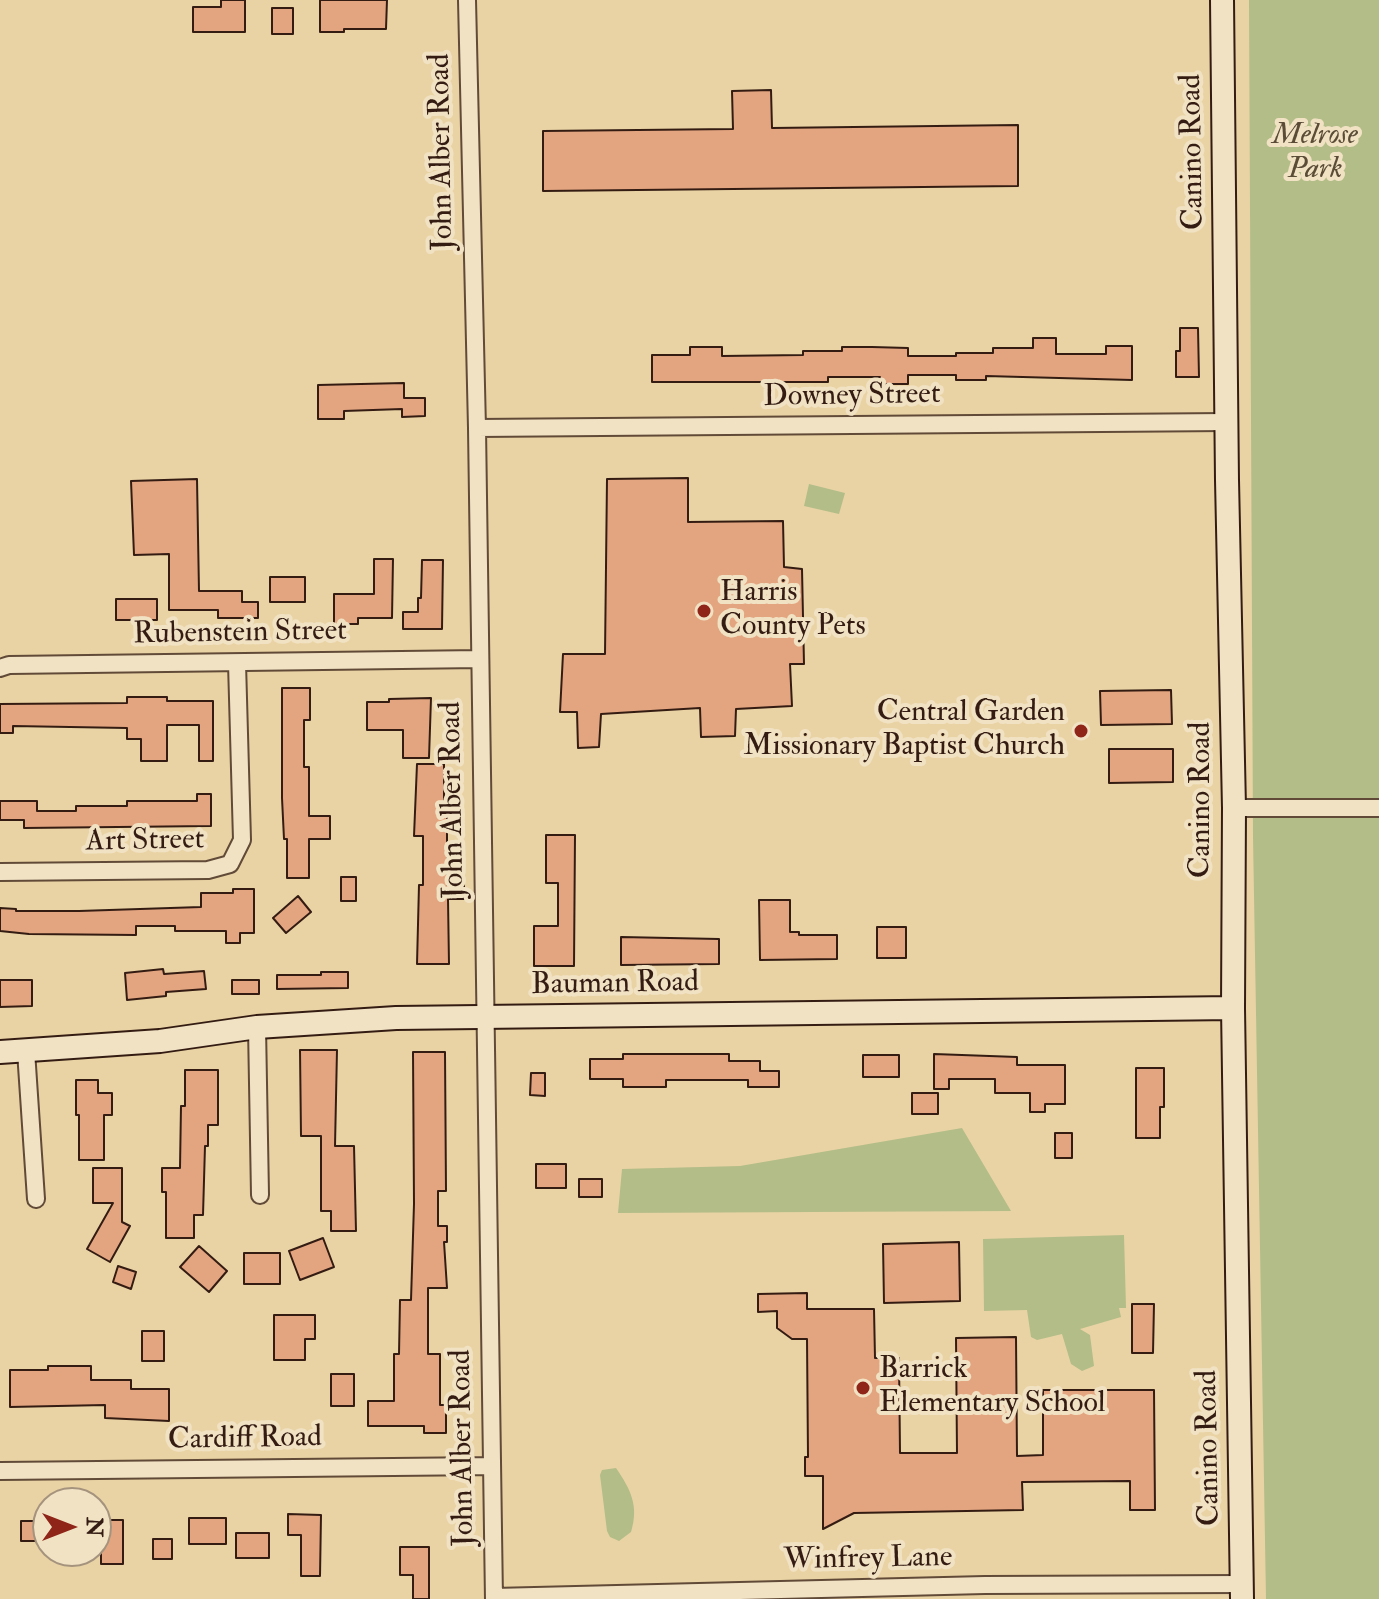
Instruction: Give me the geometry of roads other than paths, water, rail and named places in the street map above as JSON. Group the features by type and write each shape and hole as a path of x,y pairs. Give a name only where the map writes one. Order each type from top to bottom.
{"street":[{"name":"John Alber Road","path":"467,0 477,428 494,1598"},
{"name":"Canino Road","path":"1222,0 1242,1591"},
{"name":"Downey Street","path":"477,428 1227,422"},
{"name":"Rubenstein Street","path":"0,668 9,665 480,659"},
{"name":"Art Street","path":"0,872 208,870 230,864 242,840 237,663"},
{"path":"1234,808 1379,808"},
{"name":"Bauman Road","path":"0,1052 160,1041 257,1027 396,1018 1233,1008"},
{"path":"257,1027 260,1195"},
{"path":"26,1051 36,1199"},
{"name":"Cardiff Road","path":"0,1471 491,1466"},
{"name":"Winfrey Lane","path":"494,1598 985,1585 1242,1591"}],"place":[{"name":"Harris County Pets","path":"704,611"},
{"name":"Central Garden Missionary Baptist Church","path":"1081,731"},
{"name":"Barrick Elementary School","path":"863,1388"}],"park label":[{"name":"Melrose Park","path":"1315,154"}]}
